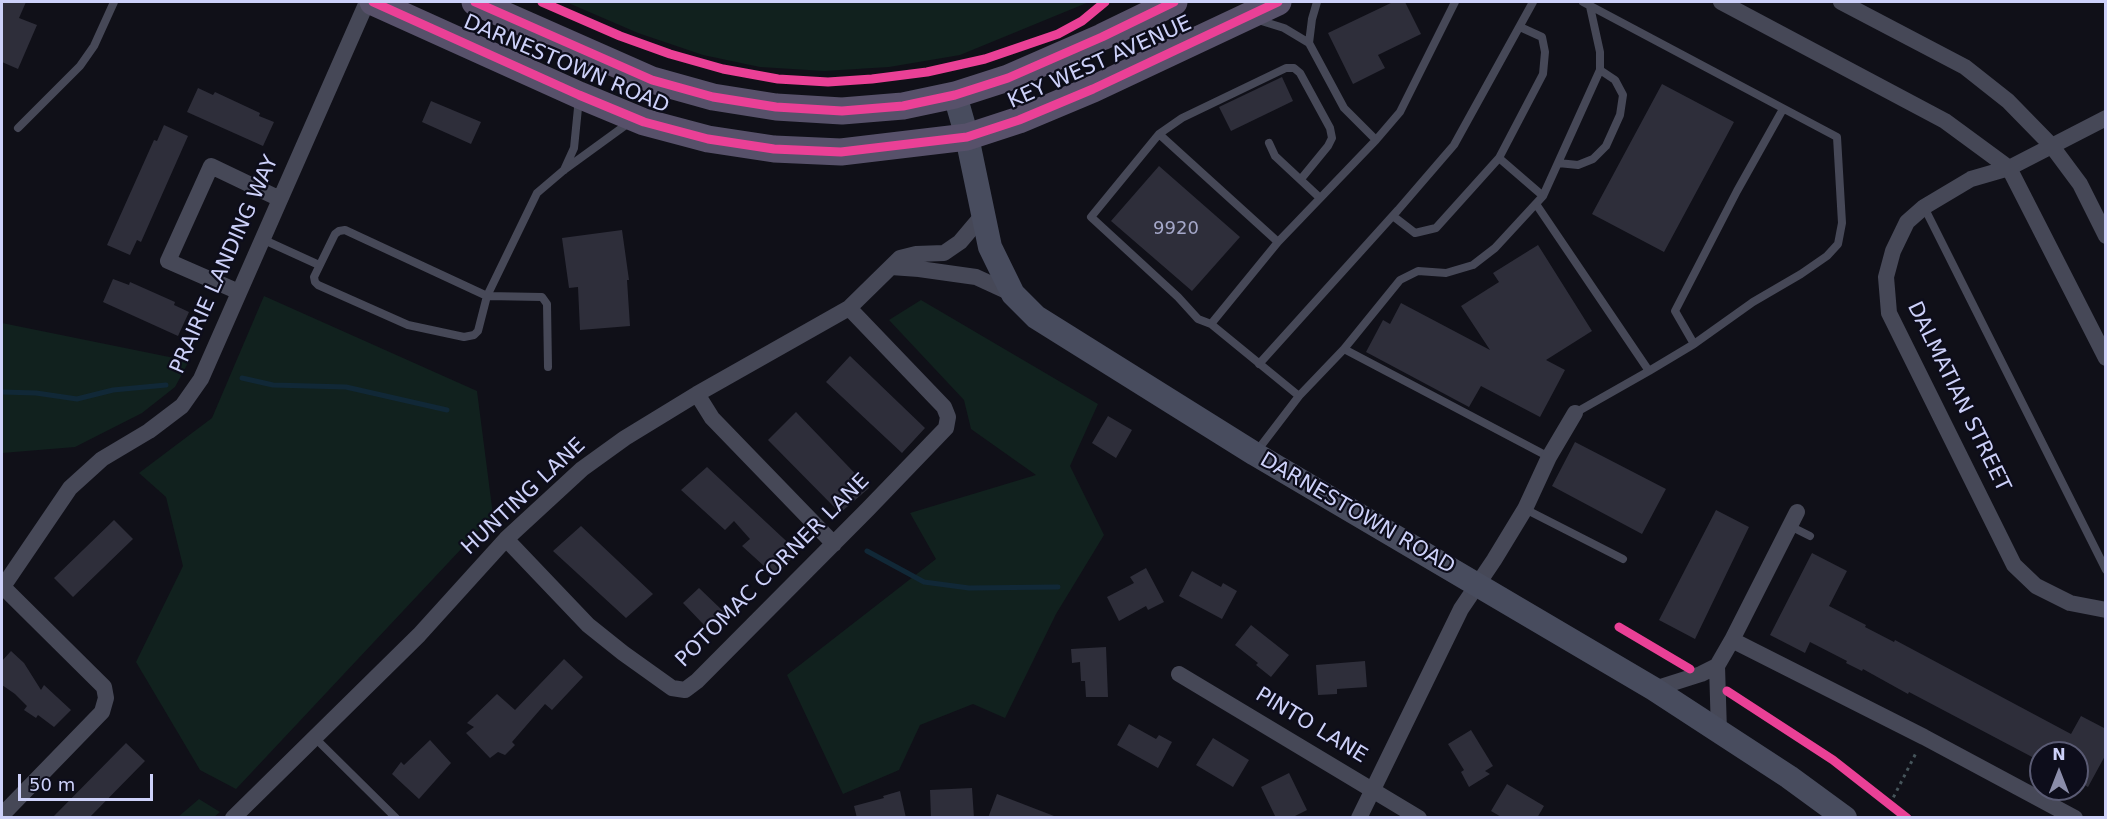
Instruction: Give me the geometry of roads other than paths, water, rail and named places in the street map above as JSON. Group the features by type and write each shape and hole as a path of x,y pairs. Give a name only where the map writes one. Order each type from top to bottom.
{"main road":[{"name":"DARNESTOWN ROAD","path":"373,2 636,118 708,139 774,149 841,152 967,137"},
{"name":"DARNESTOWN ROAD","path":"475,2 652,80 713,97 776,107 842,111 903,106 955,95 967,137 990,247 1012,294 1036,317 1255,454 1654,689 1789,777 1845,818"},
{"name":"KEY WEST AVENUE","path":"955,95 1048,62 1174,2"},
{"name":"KEY WEST AVENUE","path":"967,137 1052,107 1278,2"}],"street":[{"name":"PRAIRIE LANDING WAY","path":"2,587 70,488 102,459 149,431 183,406 201,379 367,2"},
{"path":"1721,2 1945,121 2009,168 2106,358"},
{"path":"1841,2 1965,68 2008,100 2052,145 2080,184 2106,236"},
{"name":"DALMATIAN STREET","path":"2106,118 2009,168 1971,179 1924,207 1907,222 1893,251 1886,277 1889,313 2014,565 2036,586 2070,603 2106,610"},
{"path":"239,292 168,261 211,166 280,199"},
{"name":"HUNTING LANE","path":"233,818 418,635 506,539 582,469 625,438 697,394 849,308 900,258 916,254 944,253 960,242 982,216"},
{"path":"891,267 976,277 1012,294"},
{"name":"POTOMAC CORNER LANE","path":"506,539 588,625 672,687 685,690 697,681 834,544 946,428 948,417 944,407 849,308"},
{"path":"697,394 712,418 834,544"},
{"path":"1359,818 1461,609 1525,508 1549,457 1575,413"},
{"path":"1719,732 1717,666 1793,519"},
{"path":"2,587 104,687 106,698 102,711 2,815"},
{"path":"1732,640 1924,737 2075,818"},
{"path":"1654,689 1701,674 1717,666"},
{"name":"PINTO LANE","path":"1179,674 1419,818"}],"lane":[{"path":"18,128 80,66 94,46 114,2"},
{"path":"1309,43 1317,2"},
{"path":"1211,324 1278,242 1400,112 1455,2"},
{"path":"1259,364 1454,145 1533,2"},
{"path":"1255,454 1299,396 1344,349 1400,280 1418,271 1446,273 1473,265 1495,248 1543,196 1600,70 1600,52 1587,2"},
{"path":"1575,413 1694,344 1753,302 1827,256 1838,244 1842,223 1837,137 1587,2"},
{"path":"1246,16 1284,28 1309,43 1344,108 1376,140"},
{"path":"1393,216 1415,233 1436,228 1499,158 1543,74 1545,52 1542,37 1520,27"},
{"path":"1299,396 1211,324 1198,319 1178,297 1091,217 1159,134 1182,118 1286,68 1294,68 1300,73 1330,128 1332,138 1300,179"},
{"path":"1558,163 1578,165 1593,159 1606,146 1620,115 1623,95 1615,80 1600,70"},
{"path":"564,170 574,148 579,94"},
{"path":"1694,344 1675,311 1783,109"},
{"path":"548,367 547,304 542,297 487,296 345,230 335,234 314,277 318,285 408,325 464,337 474,335 478,330 487,296 537,193 564,170 636,118"},
{"path":"1159,134 1278,242"},
{"path":"1269,142 1275,156 1320,198"},
{"path":"1499,158 1543,196"},
{"path":"1536,204 1649,371"},
{"path":"1924,207 2106,570"},
{"path":"262,239 319,265"},
{"path":"1344,349 1549,457"},
{"path":"1525,508 1623,559"},
{"path":"1793,519 1810,536"},
{"path":"314,737 396,818"}],"waterway":[{"path":"242,378 273,385 346,387 447,410"},
{"path":"2,392 36,393 77,399 113,390 166,385"},
{"path":"867,551 924,582 969,588 1058,587"}]}
